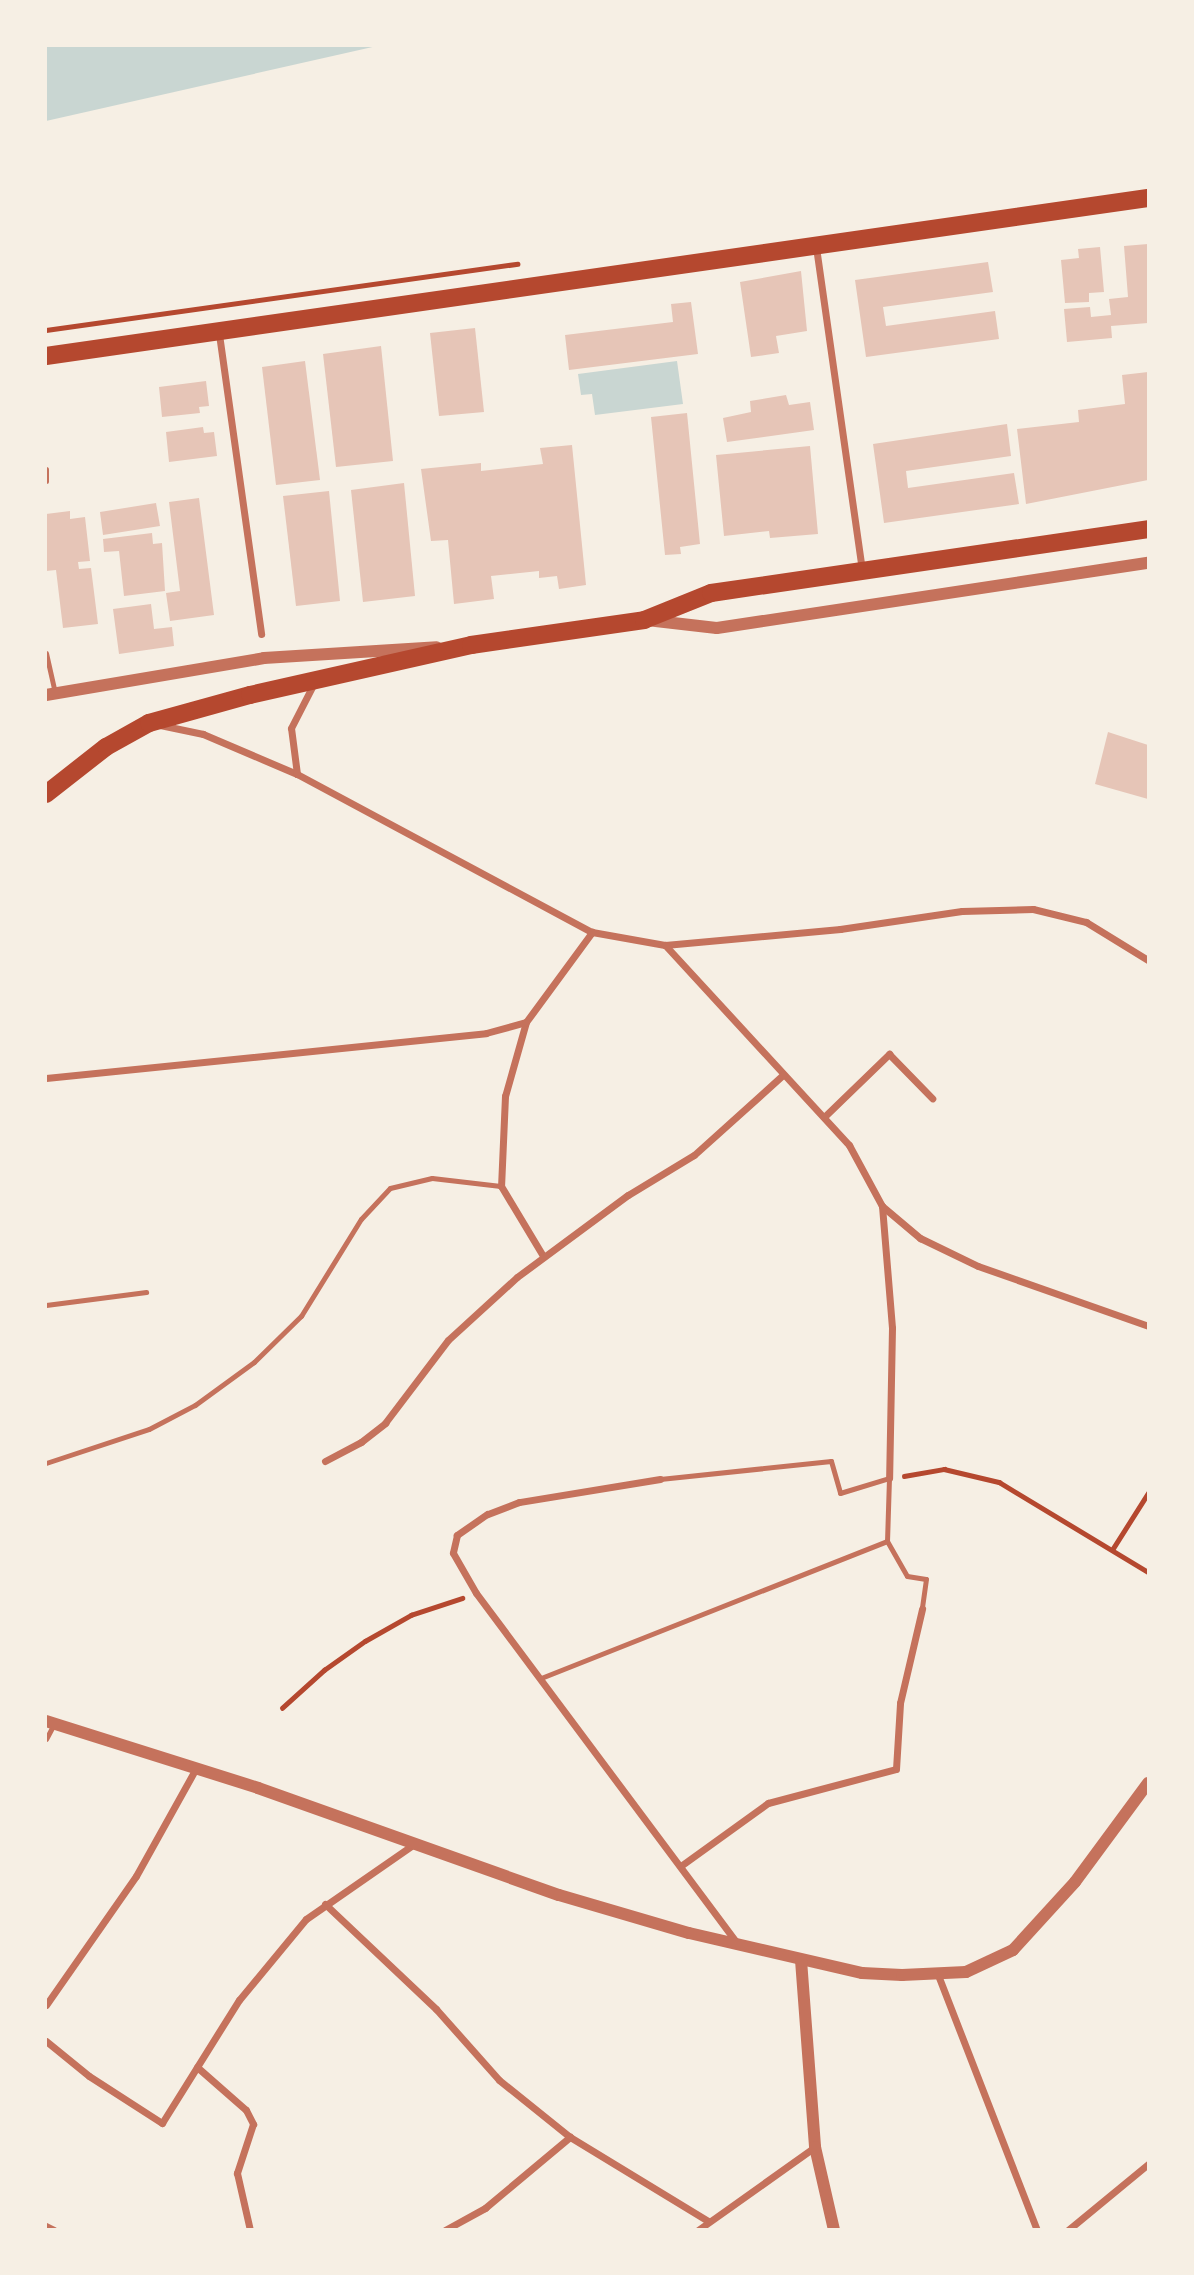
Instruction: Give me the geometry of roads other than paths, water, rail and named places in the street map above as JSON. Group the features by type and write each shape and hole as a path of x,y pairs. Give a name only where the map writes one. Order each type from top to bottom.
{"main road":[{"path":"46,359 1149,198"},
{"path":"46,794 107,747 149,723 316,679 471,645 644,620 711,593 1149,530"}],"street":[{"path":"816,245 862,572"},
{"path":"219,332 261,635"},
{"path":"644,620 717,628 1149,563"},
{"path":"50,694 275,657 471,645"},
{"path":"297,774 291,728 316,679"},
{"path":"149,723 203,734 297,774 592,932 664,946 840,929 962,911 1033,909 1086,922 1149,960"},
{"path":"543,1256 501,1186 505,1096 526,1022 592,932"},
{"path":"664,946 824,1117 866,1172 882,1206 892,1328 890,1478"},
{"path":"46,1078 486,1033 526,1022"},
{"path":"824,1117 889,1054 932,1098"},
{"path":"326,1461 362,1442 384,1423 448,1340 543,1256 694,1155 783,1075"},
{"path":"882,1206 919,1238 945,1252 1149,1326"},
{"path":"660,1479 555,1495 487,1514 457,1535 453,1544 457,1563 476,1593 682,1864 738,1944"},
{"path":"682,1864 768,1802 896,1769 900,1703 922,1609"},
{"path":"50,1723 196,1768 559,1895 738,1944 863,1973 938,1975 991,1963 1036,1929 1149,1783"},
{"path":"46,2005 136,1877 196,1768"},
{"path":"46,2041 89,2076 162,2123 271,1958 326,1904 413,1845"},
{"path":"326,1904 410,1982 499,2080 570,2137 708,2221"},
{"path":"801,1960 815,2147 834,2230"},
{"path":"938,1975 1037,2230"},
{"path":"197,2067 246,2110 253,2124 237,2173 250,2230"},
{"path":"445,2230 485,2208 570,2137"},
{"path":"698,2230 815,2147"},
{"path":"1068,2230 1149,2164"},
{"path":"46,2226 54,2230"}],"lane":[{"path":"46,469 46,481"},
{"path":"46,653 50,694"},
{"path":"46,1463 149,1429 195,1405 254,1362 301,1316 361,1219 390,1188 432,1178 501,1186"},
{"path":"46,1305 146,1292"},
{"path":"660,1479 831,1461 840,1493 890,1478 887,1541 907,1576 926,1579 922,1609"},
{"path":"541,1678 887,1541"},
{"path":"46,1739 50,1723"}]}
